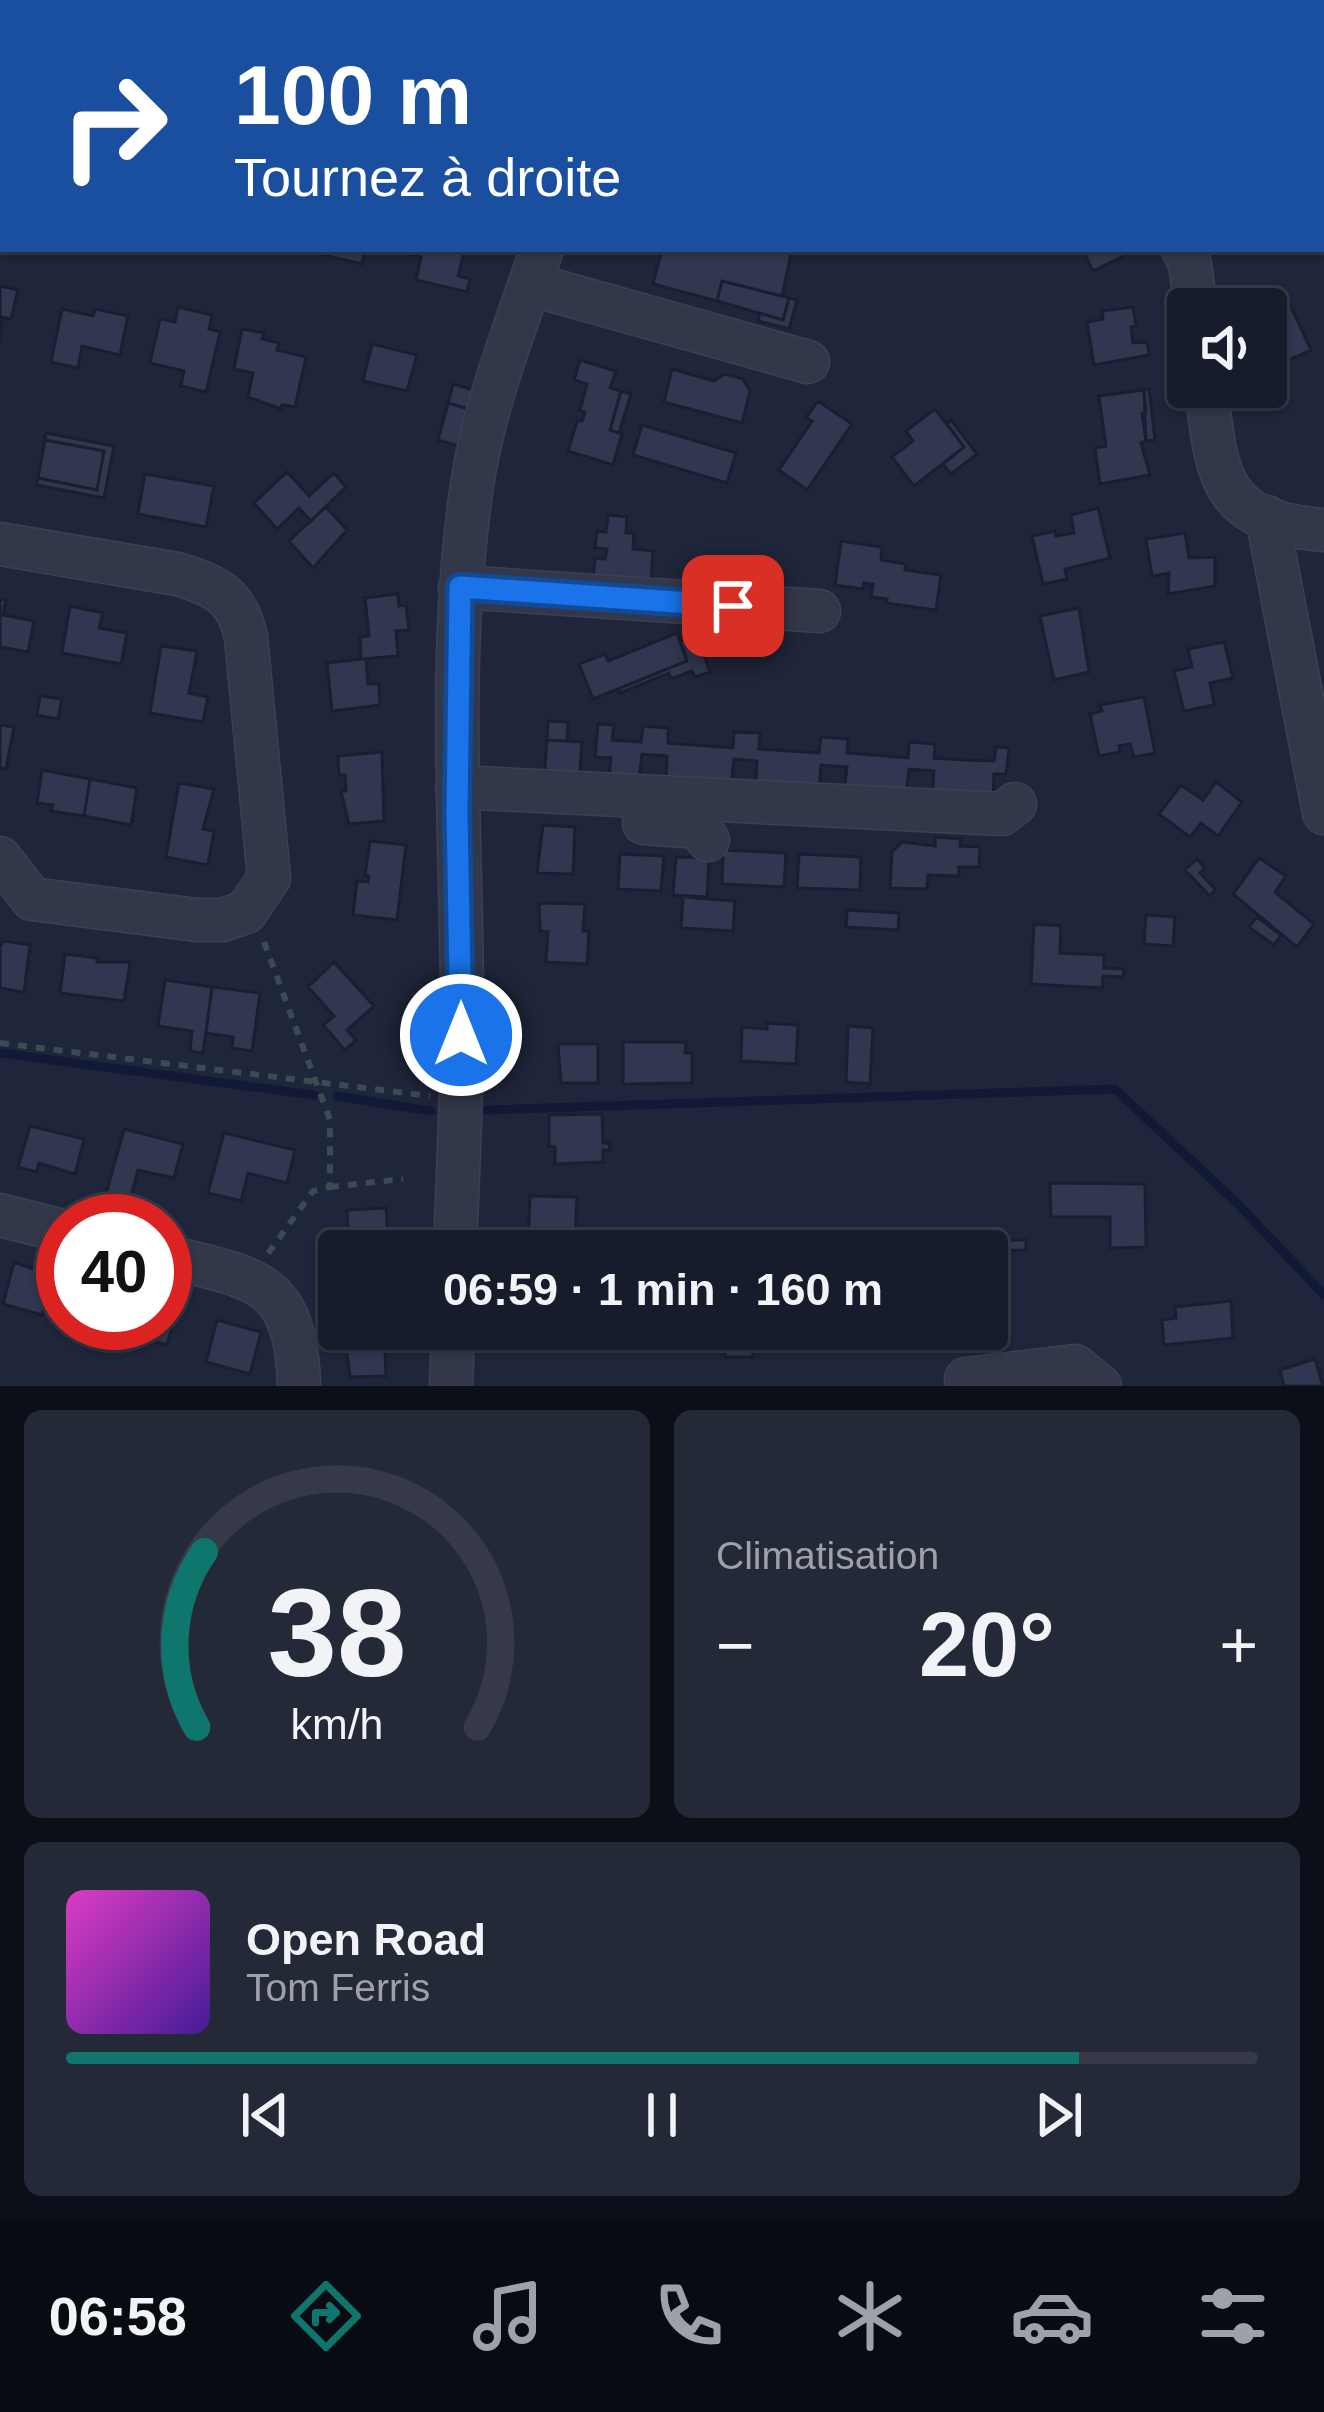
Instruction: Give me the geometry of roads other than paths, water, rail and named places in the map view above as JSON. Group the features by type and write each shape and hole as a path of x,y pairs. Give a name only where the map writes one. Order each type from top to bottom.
{"street":[{"path":"1184,252 1193,288"},
{"path":"456,1230 463,998 457,799 460,587 473,480 500,374 536,266 808,362"},
{"path":"1209,408 1216,464 1227,488 1248,509 1291,527 1324,530"},
{"path":"1267,517 1324,813"},
{"path":"0,544 178,574 205,582 241,612 269,878 246,912 223,920 197,920 32,899 0,858"},
{"path":"460,587 819,611"},
{"path":"457,799 1002,814 1016,804"},
{"path":"457,799 698,826 708,840"},
{"path":"0,1215 36,1224"},
{"path":"192,1263 251,1278 274,1295 298,1352 299,1386"},
{"path":"452,1386 453,1350"},
{"path":"968,1386 967,1379 1075,1366 1100,1386"}],"waterway":[{"path":"0,1053 314,1095"},
{"path":"486,1110 1115,1089 1238,1204 1324,1295"},
{"path":"337,1096 431,1111"}]}
